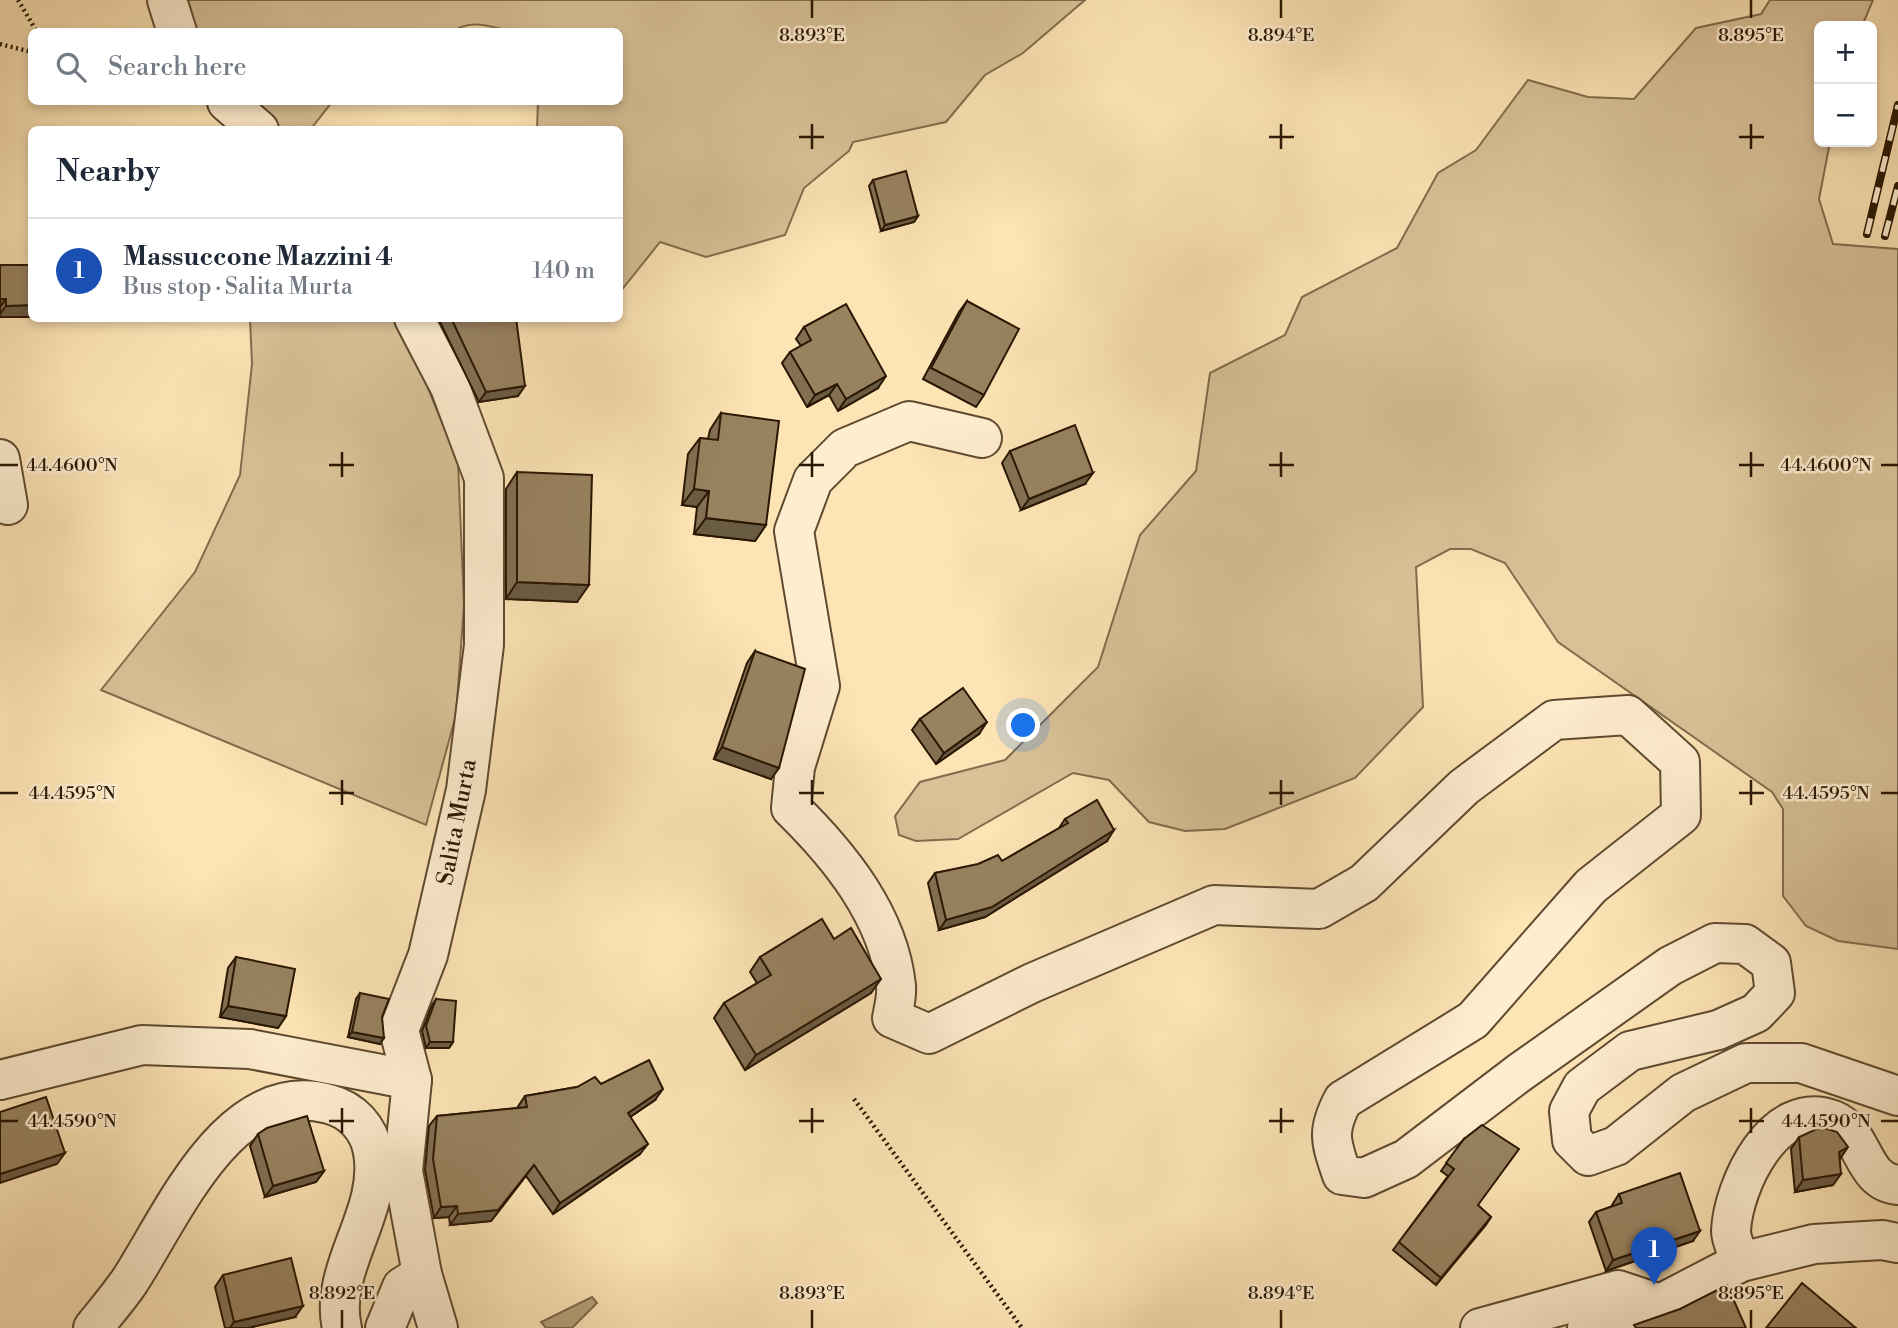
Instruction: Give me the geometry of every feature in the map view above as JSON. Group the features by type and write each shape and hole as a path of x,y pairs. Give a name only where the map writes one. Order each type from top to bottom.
{"street":[{"path":"167,0 176,28"},
{"path":"230,105 254,126"},
{"name":"Salita Murta","path":"416,322 450,387 484,478 484,645 466,790 428,955 399,1030 412,1080 403,1171 422,1274 438,1328"},
{"path":"982,438 909,421 845,448 813,480 794,531 820,686 795,767 791,808 830,845 879,923 896,987 892,1018 929,1034 1032,983 1214,905 1319,909 1364,883 1464,787 1553,720 1628,715 1680,762 1681,815 1591,887 1473,1020 1343,1100 1331,1122 1333,1148 1342,1175 1364,1178 1406,1159 1519,1073 1670,966 1715,943 1745,944 1771,963 1775,993 1756,1013 1717,1030 1630,1051 1582,1087 1569,1111 1572,1140 1588,1156 1616,1146 1683,1093 1746,1063 1801,1063 1898,1096"},
{"path":"0,459 8,505"},
{"path":"0,1080 142,1045 250,1049 412,1080"},
{"path":"93,1328 129,1282 173,1206 227,1136 252,1115 281,1103 305,1100 345,1109 369,1135 374,1154 369,1201 340,1292 342,1328"},
{"path":"1741,1262 1731,1235 1735,1199 1747,1169 1778,1132 1795,1121 1816,1116 1835,1121 1858,1144 1872,1172 1882,1182 1898,1185"},
{"path":"1587,1328 1660,1304 1741,1262 1814,1244 1882,1240 1898,1243"},
{"path":"385,1328 402,1287 422,1274"},
{"path":"1480,1328 1618,1290 1660,1304"}],"path":[{"path":"18,0 35,28"},
{"path":"0,44 28,51"},
{"path":"854,1099 1022,1328"}],"shaded area":[{"path":"181,0 1085,0 1023,53 985,75 946,122 853,142 849,151 804,188 785,235 706,257 660,242 623,288 623,126 537,126 538,105 623,105 623,28 497,28 468,25 460,28 190,28"},
{"path":"1770,0 1873,0 1864,21 1814,21 1814,147 1829,147 1819,199 1833,244 1898,249 1898,949 1838,941 1806,926 1783,896 1783,809 1772,792 1558,642 1505,563 1471,549 1450,549 1416,567 1423,707 1355,778 1225,829 1185,831 1149,822 1109,780 1073,773 958,839 916,841 899,835 895,816 920,782 1005,760 1098,667 1140,535 1196,471 1210,373 1285,335 1302,297 1397,248 1438,173 1476,150 1528,80 1588,97 1634,99 1696,28 1761,14"},
{"path":"244,105 330,105 313,126 275,126"},
{"path":"250,322 401,322 458,462 464,605 456,715 426,825 101,690 195,572 240,475 252,364"},
{"path":"592,1297 597,1303 572,1328 546,1328 541,1322"}],"building":[{"path":"906,171 918,216 885,225 873,180"},
{"path":"0,265 28,265 28,305 6,306 6,299 0,299"},
{"path":"967,301 1019,329 984,395 931,368"},
{"path":"846,304 886,376 846,399 837,384 815,395 790,352 811,340 804,327"},
{"path":"453,322 517,322 525,386 486,392"},
{"path":"721,413 779,421 766,525 706,518 709,491 694,489 700,438 718,440"},
{"path":"1075,425 1093,473 1029,499 1010,451"},
{"path":"517,472 592,475 589,585 517,582"},
{"path":"755,651 805,669 779,768 722,747"},
{"path":"963,688 987,722 944,753 920,719"},
{"path":"1097,800 1114,830 992,907 946,920 935,873 978,864 998,855 1002,861 1068,823 1065,819"},
{"path":"822,919 834,939 851,928 881,979 756,1055 724,1003 771,975 760,957"},
{"path":"236,957 295,969 286,1016 228,1006"},
{"path":"360,993 389,999 382,1017 384,1038 352,1032"},
{"path":"436,999 456,1001 453,1042 430,1042 426,1026"},
{"path":"649,1060 663,1089 628,1113 648,1144 560,1203 534,1165 498,1210 458,1214 457,1206 441,1207 433,1159 437,1116 527,1107 525,1096 577,1087 595,1077 601,1084"},
{"path":"46,1097 65,1153 0,1174 0,1112"},
{"path":"307,1116 324,1171 273,1186 258,1134 267,1128"},
{"path":"1482,1125 1519,1149 1478,1205 1491,1217 1441,1278 1399,1242 1454,1169 1446,1163 1464,1139"},
{"path":"1821,1127 1837,1132 1848,1147 1839,1152 1841,1174 1803,1180 1799,1137"},
{"path":"1680,1173 1700,1231 1613,1260 1596,1212 1622,1203 1619,1194"},
{"path":"291,1258 303,1306 234,1322 223,1275"},
{"path":"1802,1283 1856,1328 1766,1328"},
{"path":"1727,1285 1746,1328 1636,1328 1634,1325 1680,1309"}],"railway":[{"path":"1867,234 1898,105"},
{"path":"1885,236 1898,186"}],"place":[{"name":"Massuccone Mazzini 4","path":"1654,1285"}]}
